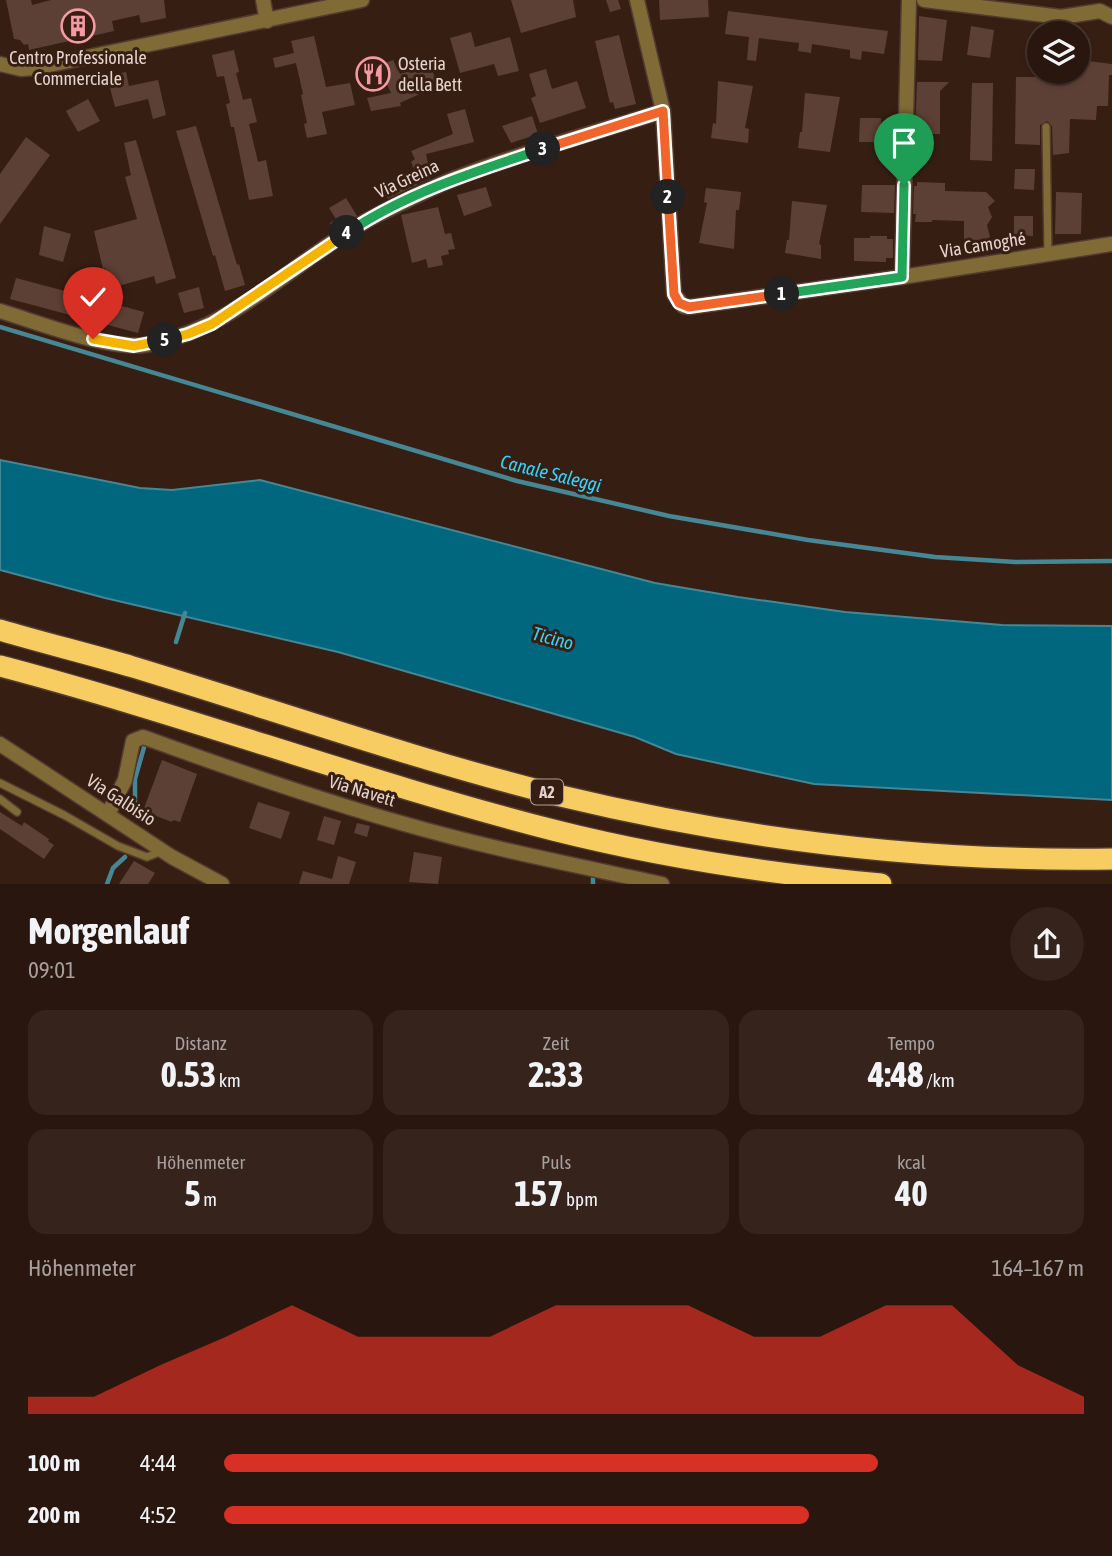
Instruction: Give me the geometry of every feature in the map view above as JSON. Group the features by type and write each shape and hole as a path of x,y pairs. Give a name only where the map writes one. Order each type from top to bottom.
{"highway":[{"name":"A2","path":"0,630 131,666 456,768 617,809 722,828 848,846 1004,858 1112,859"},
{"name":"A2","path":"0,666 418,793 556,831 743,867 881,884"}],"street":[{"path":"262,0 267,21"},
{"path":"0,64 21,69 35,68 362,0"},
{"path":"637,0 663,111"},
{"path":"902,277 909,0"},
{"path":"924,0 1061,17 1104,9"},
{"name":"Via Camoghé","path":"663,111 674,294 679,303 689,307 1112,244"},
{"name":"Via Greina","path":"0,312 126,346 145,345 188,334 226,315 352,229 455,178 663,111"},
{"name":"Via Navett","path":"108,814 125,780 131,747 139,737 257,779 403,823 662,884"},
{"name":"Via Galbisio","path":"0,744 163,851 222,884"}],"lane":[{"path":"1046,127 1048,254"},
{"path":"0,783 118,846 147,857 163,851"},
{"path":"0,799 18,812"}],"water":[{"name":"Ticino","path":"0,460 140,488 172,490 260,480 655,583 738,597 845,612 1002,625 1112,626 1112,800 814,784 676,754 635,737 338,652 105,598 0,570"}],"building":[{"name":"Centro Professionale Commerciale","path":"6,0 31,0 32,5 51,0 164,0 166,18 141,23 139,15 112,21 114,31 29,50 28,44 24,45 20,40 14,39"},
{"path":"511,0 573,0 576,17 521,33"},
{"path":"606,0 618,0 621,9 610,12"},
{"path":"659,0 708,0 709,17 660,20"},
{"path":"728,11 888,31 884,54 862,51 861,60 850,58 850,50 812,44 811,53 798,51 799,43 759,38 756,61 747,60 749,37 725,34"},
{"path":"919,16 947,20 942,61 918,60"},
{"path":"971,26 994,30 990,58 967,55"},
{"path":"471,32 475,47 510,37 519,71 498,76 494,64 460,73 450,38"},
{"path":"619,35 636,104 615,109 613,102 610,103 595,41"},
{"path":"314,36 326,87 350,83 355,105 322,112 327,134 307,138 303,94 296,63 275,68 273,58 294,53 291,41"},
{"path":"234,50 239,72 236,73 243,100 251,98 257,122 249,124 258,162 266,160 273,196 249,200 234,127 231,127 226,104 230,103 224,76 217,77 212,55"},
{"path":"393,60 400,74 423,65 427,73 432,71 439,85 400,103 401,106 371,111 367,98 391,93 378,66"},
{"path":"1090,61 1112,64 1108,106 1097,106 1096,120 1070,119 1069,153 1053,155 1052,126 1047,121 1040,125 1040,145 1015,144 1016,77 1027,77 1027,84 1090,84"},
{"path":"546,69 552,89 577,81 586,108 540,123 531,98 536,96 529,74"},
{"path":"126,72 129,86 158,80 166,115 153,119 148,99 115,107 107,76"},
{"path":"718,81 753,86 745,128 749,129 748,143 711,138 713,123 716,124"},
{"path":"917,82 949,82 940,91 940,134 915,134"},
{"path":"972,83 993,83 992,161 970,160"},
{"path":"805,93 840,97 830,152 798,148"},
{"path":"88,99 100,121 78,132 66,111"},
{"path":"465,109 474,142 426,154 431,178 388,199 381,186 414,169 411,162 415,159 411,151 453,134 447,114"},
{"path":"532,116 538,134 511,143 502,126"},
{"path":"860,118 881,118 881,142 859,142"},
{"path":"196,126 245,285 225,291 176,131"},
{"path":"26,137 50,155 0,224 0,174"},
{"path":"136,140 176,278 156,284 154,276 111,288 105,268 103,269 94,231 137,219 125,177 131,175 124,143"},
{"path":"1015,169 1035,169 1034,190 1014,189"},
{"path":"917,182 945,183 945,191 986,192 995,201 988,207 992,217 987,225 990,237 985,243 964,243 964,221 915,222 914,186 917,186"},
{"path":"862,185 895,185 894,213 861,212"},
{"path":"486,187 492,206 464,216 457,195"},
{"path":"706,188 741,192 739,210 736,210 734,249 699,243 707,203 704,202"},
{"path":"1056,192 1082,193 1081,234 1055,234"},
{"path":"346,198 357,216 334,230 330,223 336,219 329,208"},
{"path":"792,201 827,205 819,244 821,259 785,253 789,240"},
{"path":"438,207 445,234 451,233 455,249 448,250 449,254 441,256 443,265 428,268 426,259 412,263 401,215"},
{"path":"1014,216 1033,216 1033,236 1014,235"},
{"path":"44,226 71,234 63,262 39,255"},
{"path":"887,236 887,239 893,239 893,258 886,258 886,262 854,261 854,238"},
{"path":"16,278 144,312 138,333 10,299"},
{"path":"199,287 204,308 184,313 178,293"},
{"path":"162,760 197,774 180,822 172,822 143,811"},
{"path":"258,802 290,812 281,839 249,828"},
{"path":"0,812 22,826 24,822 49,839 54,845 44,859 0,829"},
{"path":"324,816 341,821 334,845 317,840"},
{"path":"357,823 370,826 367,837 354,833"},
{"path":"414,852 442,857 438,884 409,882"},
{"path":"338,856 356,862 349,884 299,884 303,871 332,879"},
{"path":"134,861 155,873 148,884 119,884"}],"waterway":[{"name":"Canale Saleggi","path":"0,327 517,481 669,516 808,540 935,557 1015,562 1112,561"},
{"path":"176,642 185,613"},
{"path":"135,814 135,779 145,744"},
{"path":"107,884 113,868 125,857"},
{"path":"593,878 593,884"}],"place":[{"name":"Centro Professionale Commerciale","path":"78,26"},
{"name":"Osteria della Bett","path":"373,74"}],"route":[{"path":"93,339 134,346 200,330 352,229 455,178 663,111 674,294 683,306 902,277 904,185"}]}
